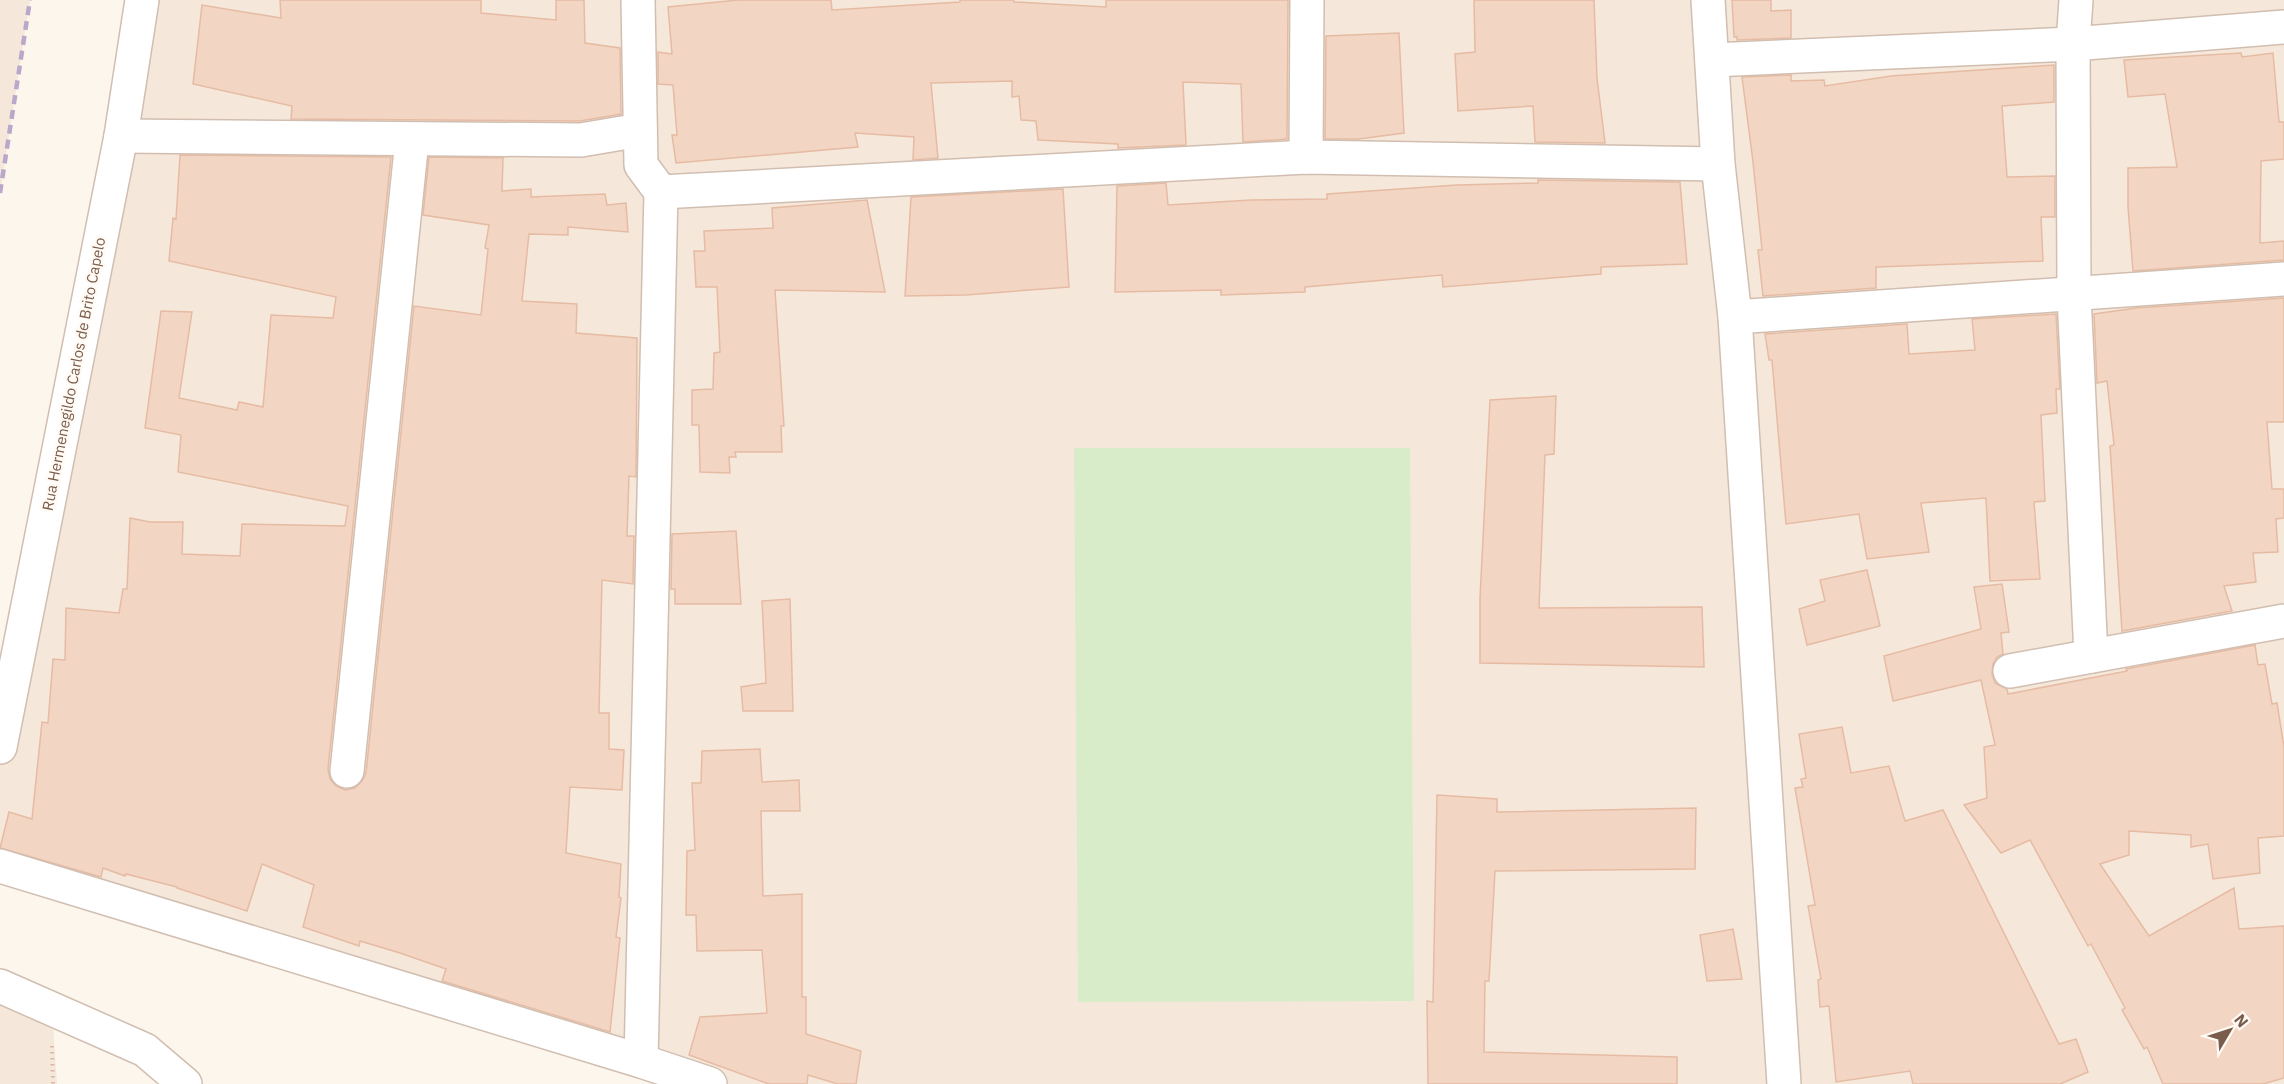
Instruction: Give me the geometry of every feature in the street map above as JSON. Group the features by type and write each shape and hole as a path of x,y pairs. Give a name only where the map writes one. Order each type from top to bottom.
{"street":[{"name":"Rua Hermenegildo Carlos de Brito Capelo","path":"0,747 121,136 142,0"},
{"path":"638,0 641,165 661,192 641,1061"},
{"path":"1306,157 1307,0"},
{"path":"1708,0 1718,164 1735,317 1784,1084"},
{"path":"2076,0 2073,44 2074,295 2091,656"},
{"path":"1712,60 2073,44 2284,27"},
{"path":"121,136 581,140 640,130"},
{"path":"347,771 412,140"},
{"path":"661,192 1306,157 1718,164"},
{"path":"1735,317 2284,279"},
{"path":"2010,671 2284,621"},
{"path":"0,866 710,1084"},
{"path":"0,986 145,1050 185,1084"},
{"path":"145,1050 149,1084"}],"shaded area":[{"path":"0,0 30,0 0,193"},
{"path":"142,0 2284,0 2284,1084 710,1084 0,866 0,747"},
{"path":"0,990 52,1009 57,1084 0,1084"}],"green space":[{"path":"1074,448 1410,448 1414,1001 1078,1002"}],"building":[{"path":"280,0 481,0 481,13 556,20 556,0 584,0 585,43 620,48 621,114 580,121 291,119 292,106 193,84 202,5 281,18"},
{"path":"738,0 831,0 832,10 960,2 960,0 1014,0 1014,2 1106,7 1106,0 1288,0 1287,139 1243,142 1241,84 1183,82 1186,145 1118,148 1118,144 1038,140 1036,121 1021,120 1019,96 1012,97 1012,81 931,83 938,158 913,160 914,137 855,133 858,147 676,163 672,135 677,135 673,85 658,84 658,52 672,54 668,7"},
{"path":"1474,0 1594,0 1597,78 1605,143 1535,142 1533,106 1458,111 1455,54 1475,52"},
{"path":"1732,0 1771,0 1771,11 1791,10 1791,38 1737,40 1737,37 1734,37"},
{"path":"1399,33 1404,133 1359,139 1325,139 1326,36"},
{"path":"2241,53 2242,57 2273,53 2279,122 2284,122 2284,159 2261,161 2260,243 2284,241 2284,260 2133,271 2128,207 2128,168 2177,167 2165,94 2128,97 2124,60"},
{"path":"2054,65 2054,102 2002,106 2007,177 2055,176 2055,217 2041,217 2043,261 1876,267 1876,288 1763,296 1758,250 1762,250 1742,77 1791,75 1791,81 1824,80 1825,86 1891,76"},
{"path":"180,155 391,157 328,769 330,779 336,786 345,790 355,788 366,773 414,306 481,315 488,249 485,248 489,225 423,215 429,157 503,158 502,191 531,189 531,197 605,194 607,205 626,203 628,232 568,227 568,235 529,234 522,301 577,304 576,333 637,338 636,477 629,476 627,536 634,536 633,584 602,580 599,713 609,713 609,749 624,750 622,790 570,787 566,853 621,864 619,897 621,898 616,937 620,938 610,1032 442,981 446,969 400,953 360,941 359,946 303,927 314,885 262,864 247,911 177,887 126,874 125,876 103,868 101,877 0,848 9,812 32,819 42,722 48,723 53,659 65,660 66,608 119,613 123,589 127,589 130,518 150,522 183,522 182,554 240,556 242,524 345,526 348,506 178,472 181,435 145,428 161,311 192,312 179,398 237,410 239,402 263,407 271,315 333,318 336,297 169,261 173,218 176,219"},
{"path":"1538,180 1680,182 1687,264 1601,267 1601,274 1443,287 1442,275 1305,287 1305,292 1221,295 1221,290 1115,292 1117,186 1166,183 1168,205 1251,200 1327,199 1327,194 1457,185 1538,183"},
{"path":"1063,189 1069,287 966,295 905,296 911,197"},
{"path":"867,200 885,292 775,290 784,426 781,426 782,452 735,452 736,457 729,457 730,473 700,472 699,425 692,425 692,390 713,389 714,353 720,352 717,287 696,287 694,251 705,251 704,231 773,228 772,208"},
{"path":"2284,298 2284,422 2267,422 2272,489 2284,489 2284,518 2276,519 2278,552 2253,553 2256,582 2224,586 2232,611 2122,631 2110,446 2114,445 2107,381 2097,383 2094,314 2136,308"},
{"path":"2056,314 2060,389 2056,389 2057,413 2041,415 2045,501 2034,502 2040,579 1990,581 1986,498 1921,503 1929,552 1867,559 1859,514 1786,524 1772,360 1769,360 1765,334 1907,324 1909,354 1975,350 1972,319"},
{"path":"1556,396 1554,454 1545,455 1539,608 1702,607 1704,667 1480,663 1480,598 1490,400"},
{"path":"736,531 741,604 675,604 675,589 671,589 672,534"},
{"path":"1867,570 1880,626 1807,645 1799,609 1825,601 1820,580"},
{"path":"2002,584 2009,632 2001,633 2003,654 1997,657 1993,664 1992,674 1995,683 2007,689 2008,694 2255,645 2258,665 2265,664 2272,704 2277,703 2284,747 2284,836 2258,838 2260,873 2213,879 2208,844 2191,847 2191,835 2129,831 2129,855 2100,864 2149,936 2234,888 2239,929 2284,926 2284,1078 2263,1084 2163,1084 2147,1047 2144,1049 2122,1010 2125,1008 2091,944 2088,946 2030,840 2001,853 1964,805 1987,798 1984,747 1995,745 1981,680 1893,701 1884,656 1981,629 1974,587"},
{"path":"790,599 793,711 743,711 741,687 766,683 762,601"},
{"path":"1842,727 1851,773 1889,766 1905,821 1943,810 2059,1044 2076,1039 2088,1072 2060,1084 1913,1084 1910,1071 1836,1082 1829,1006 1820,1007 1818,980 1821,979 1808,906 1815,905 1795,788 1803,787 1801,779 1806,778 1799,734"},
{"path":"760,749 762,782 799,780 800,811 761,811 763,896 802,894 802,997 806,997 806,1034 861,1051 856,1084 838,1084 808,1075 807,1084 769,1084 689,1055 700,1017 767,1013 762,950 697,951 696,915 686,915 687,851 695,850 692,783 701,783 702,751"},
{"path":"1437,795 1497,799 1497,812 1696,808 1695,869 1495,871 1489,981 1485,981 1484,1052 1677,1057 1677,1084 1428,1084 1427,1001 1433,1002"},
{"path":"1733,929 1742,979 1707,981 1700,935"}],"railway":[{"path":"0,193 30,0"}]}
